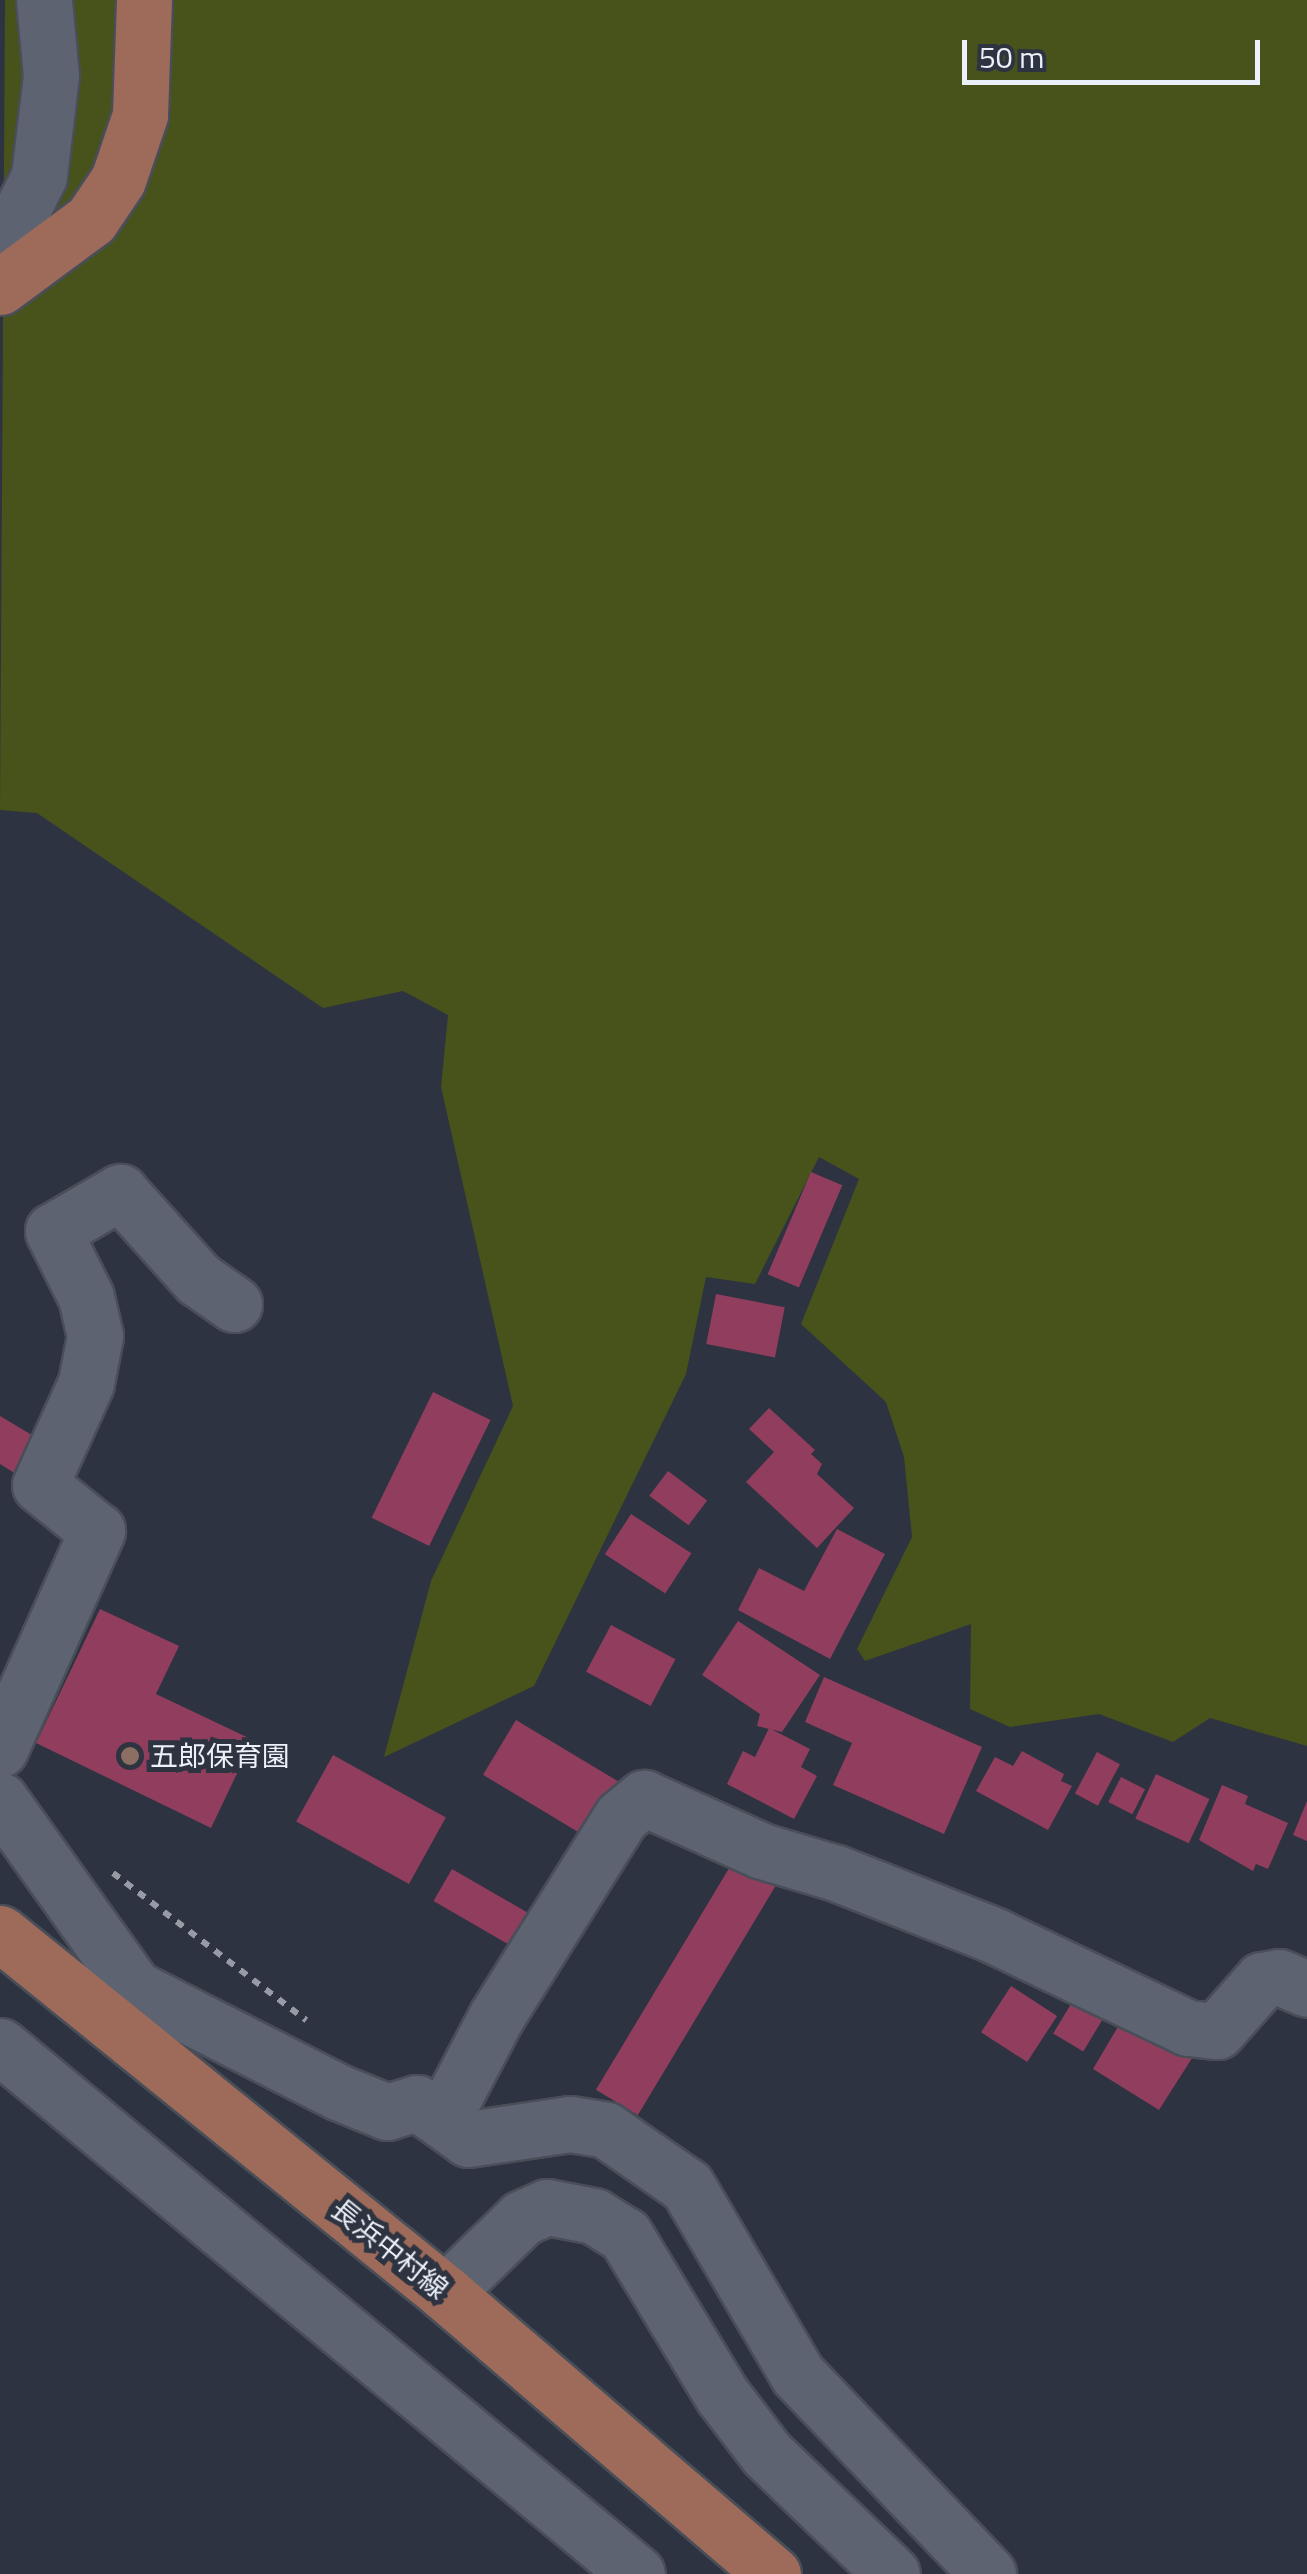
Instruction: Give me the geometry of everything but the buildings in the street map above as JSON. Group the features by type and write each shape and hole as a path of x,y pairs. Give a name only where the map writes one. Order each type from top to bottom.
{"main road":[{"path":"0,287 91,220 118,180 140,115 144,0"},
{"name":"長浜中村線","path":"0,1933 122,2003 445,2293 773,2574"}],"street":[{"path":"0,254 39,176 51,76 44,0"},
{"path":"0,1749 97,1531 40,1485 86,1383 95,1336 86,1297 53,1232 120,1192 198,1280 234,1304"},
{"path":"442,2120 558,1917 621,1817 644,1798 762,1852 836,1873 993,1935 1188,2028 1217,2030 1262,1980 1279,1977 1307,1990"},
{"path":"0,1800 122,2003 387,2112 417,2104 468,2139 570,2124 606,2130 673,2174 717,2233 745,2294 819,2402 839,2412 939,2526 988,2574"},
{"path":"0,2046 637,2574"},
{"path":"445,2293 522,2218 547,2207 594,2216 625,2235 722,2395 784,2472 892,2574"},
{"path":"784,2472 809,2469 939,2526"}],"path":[{"path":"108,1870 309,2022"}],"green space":[{"path":"5,0 1307,0 1307,1746 1210,1718 1173,1742 1099,1714 1010,1727 970,1709 971,1624 865,1661 857,1649 912,1537 904,1457 886,1402 801,1324 859,1179 819,1157 755,1284 706,1277 686,1374 534,1686 384,1757 431,1581 513,1406 441,1087 448,1015 403,991 323,1008 37,813 0,810"}],"place":[{"name":"五郎保育園","path":"130,1756"}]}
